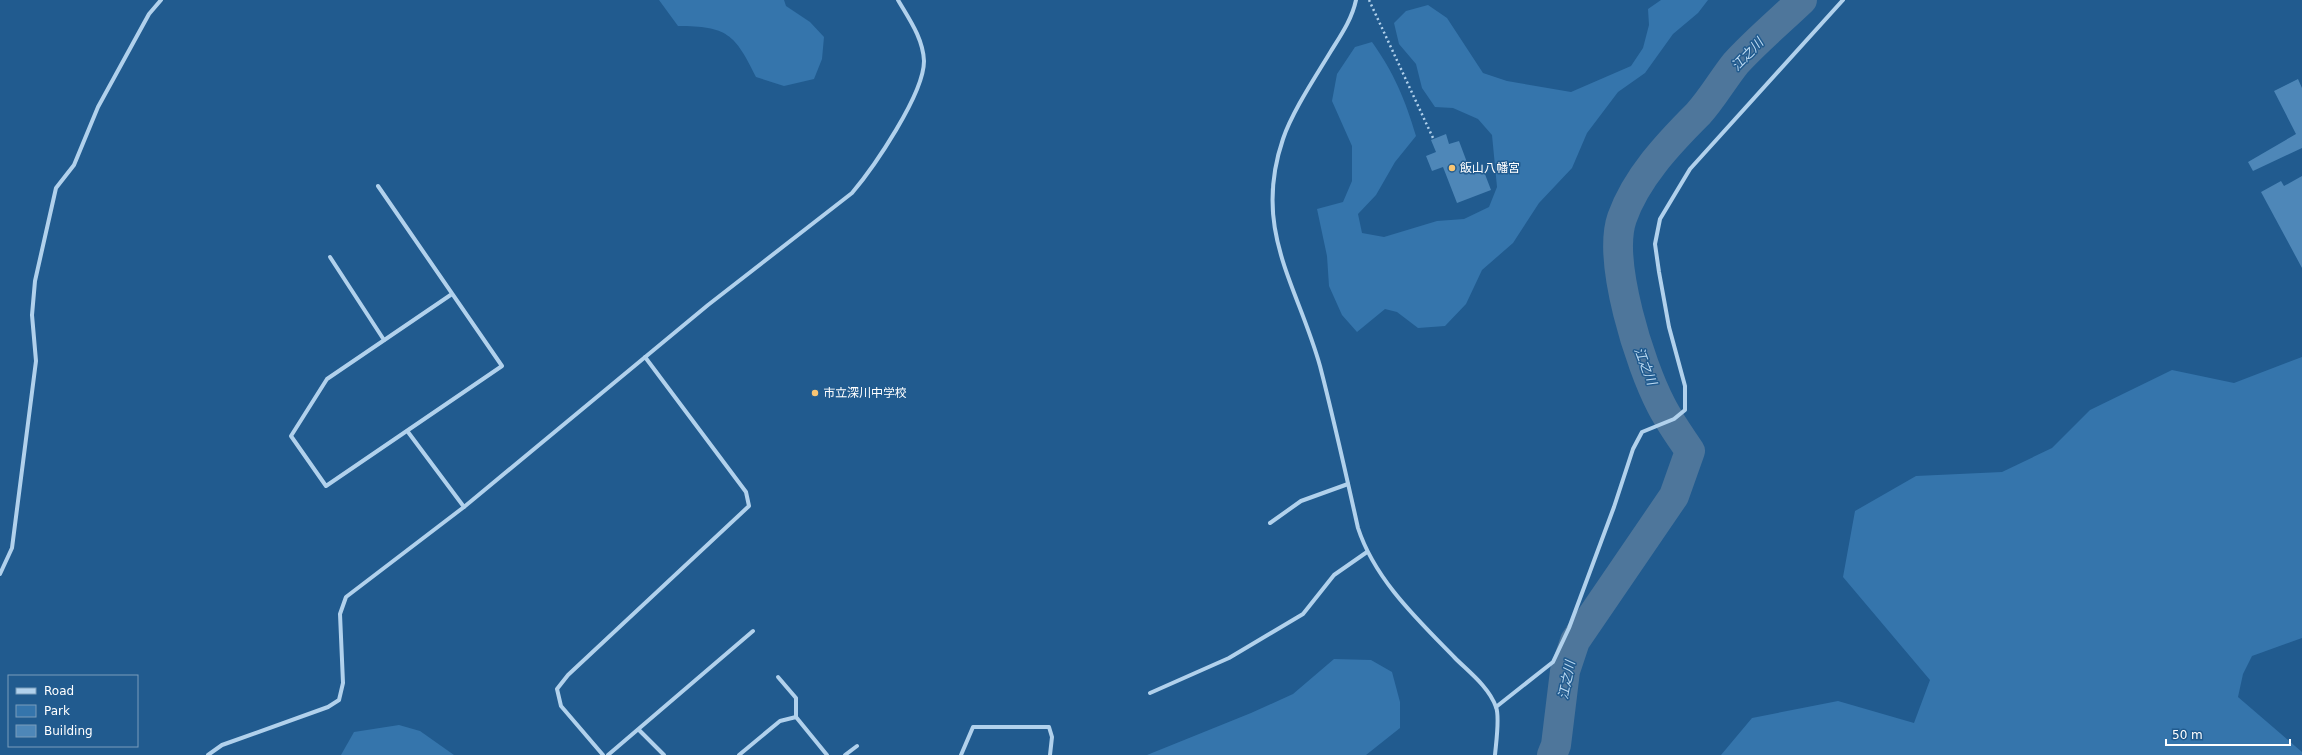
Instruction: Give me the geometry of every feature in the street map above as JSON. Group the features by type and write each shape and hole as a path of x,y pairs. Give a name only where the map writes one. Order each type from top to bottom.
{"street":[{"path":"0,574 12,548 35,369 32,315 35,281 56,188 74,165 98,107 149,14 161,0"},
{"path":"208,755 222,745 328,707 339,700 343,682 340,614 346,597 464,507 708,305 852,194 870,172 914,98 922,78 924,61 921,43 898,0"},
{"path":"1356,0 1347,24 1311,84 1283,138 1273,186 1274,231 1281,259 1319,365 1358,528 1367,552 1384,580 1434,636 1483,686 1496,707 1495,755"},
{"path":"1496,707 1553,662 1568,628 1614,507 1633,449 1642,432 1674,419 1685,410 1685,386 1669,327 1655,244 1660,219 1690,169 1843,0"},
{"path":"378,186 502,366 408,432 326,486 291,436 327,379 452,294"},
{"path":"330,258 384,340"},
{"path":"603,755 561,706 557,688 573,669 749,506 746,492 645,357"},
{"path":"408,432 464,507"},
{"path":"1270,523 1301,501 1348,484"},
{"path":"1150,693 1229,658 1302,614 1334,575 1367,552"},
{"path":"608,755 753,631"},
{"path":"778,677 796,698 796,717 827,755"},
{"path":"739,755 780,721 796,717"},
{"path":"961,755 973,727 1049,727 1052,737 1050,755"},
{"path":"639,730 664,755"},
{"path":"845,755 857,746"}],"path":[{"path":"1370,0 1433,138"}],"green space":[{"path":"659,0 784,0 786,6 810,22 824,37 822,59 814,79 784,86 756,77 742,51 728,35 708,28 678,26"},
{"path":"1661,0 1708,0 1698,13 1673,34 1645,73 1618,92 1587,133 1572,168 1539,203 1513,243 1482,270 1466,304 1445,326 1418,328 1397,312 1385,309 1357,332 1342,315 1329,286 1327,256 1317,209 1343,202 1352,181 1352,146 1332,101 1337,74 1355,47 1372,42 1380,53 1393,76 1408,110 1416,136 1395,162 1376,195 1358,214 1362,233 1384,237 1437,221 1464,219 1489,207 1497,187 1492,135 1478,119 1453,108 1435,107 1422,88 1416,64 1399,44 1394,23 1406,11 1428,5 1447,18 1483,73 1507,81 1571,92 1631,66 1643,48 1649,25 1648,9"},
{"path":"2302,357 2302,638 2252,656 2243,674 2238,697 2302,752 2302,755 1721,755 1752,718 1838,701 1914,723 1930,680 1843,577 1855,511 1916,476 2002,472 2052,448 2090,410 2172,370 2234,383"},
{"path":"1334,659 1371,660 1392,672 1400,702 1400,728 1366,755 1147,755 1251,713 1293,694"},
{"path":"399,725 420,731 454,755 341,755 354,732"}],"building":[{"path":"2298,79 2302,88 2302,148 2253,171 2248,162 2296,134 2274,91"},
{"name":"飯山八幡宮","path":"1446,134 1449,144 1459,141 1471,173 1483,169 1491,190 1457,203 1443,167 1432,171 1426,156 1436,152 1431,140"},
{"path":"2302,176 2302,268 2261,192 2281,181 2284,186"}],"waterway":[{"name":"江之川","path":"1552,755 1556,745 1565,671 1575,641 1674,496 1690,451 1661,405 1635,340 1622,286 1619,260 1619,237 1622,218 1628,203 1644,175 1654,162 1675,137 1703,108 1736,63 1802,0"}],"place":[{"name":"飯山八幡宮","path":"1452,168"},
{"name":"市立深川中学校","path":"815,393"}]}
